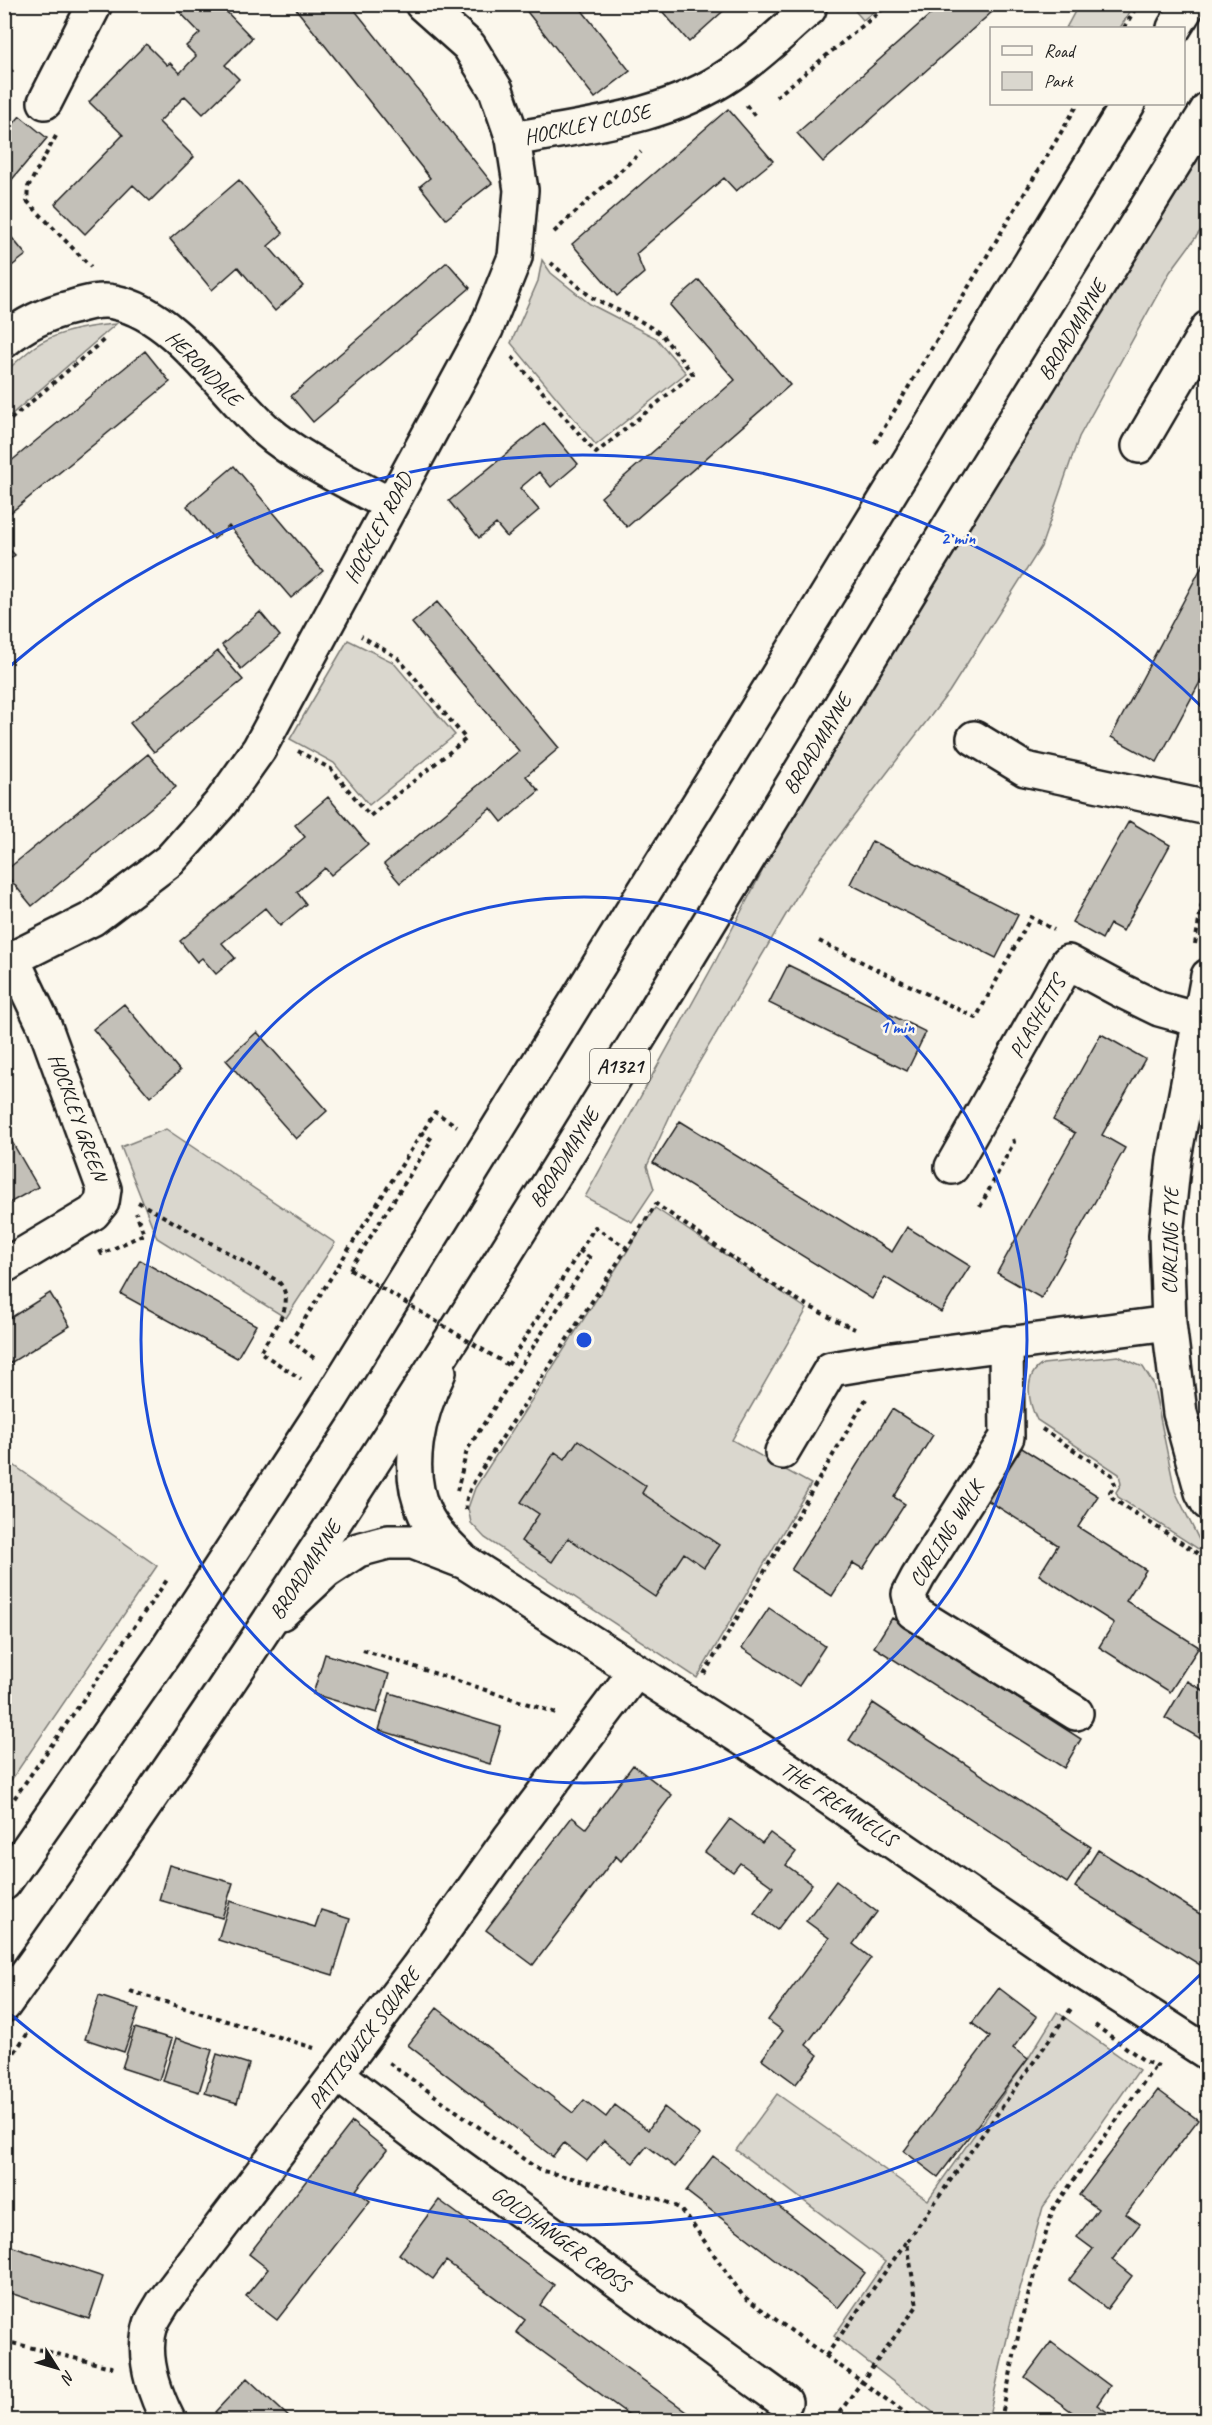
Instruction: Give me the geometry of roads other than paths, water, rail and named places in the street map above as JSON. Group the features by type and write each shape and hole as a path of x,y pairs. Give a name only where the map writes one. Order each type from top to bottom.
{"street":[{"path":"53,114 95,4"},
{"name":"HOCKLEY ROAD","path":"9,961 92,920 170,860 220,804 259,749 486,329 515,257 521,190 513,140 496,90 469,46 422,4"},
{"path":"1175,27 1189,4"},
{"name":"HOCKLEY CLOSE","path":"513,140 647,114 690,96 731,74 808,9"},
{"path":"4,1883 166,1651 326,1407 1127,105"},
{"name":"BROADMAYNE","path":"4,2005 154,1794 269,1624 464,1320 1208,109"},
{"name":"HERONDALE","path":"4,341 22,325 63,309 87,303 112,301 132,307 180,339 267,431 295,451 391,506"},
{"path":"1139,446 1208,328"},
{"path":"974,738 1024,769 1208,808"},
{"name":"HOCKLEY GREEN","path":"4,1266 93,1213 102,1202 104,1189 45,1027 9,961"},
{"name":"PLASHETTS","path":"952,1167 1068,962 1159,1009 1199,1020"},
{"name":"CURLING TYE","path":"1208,976 1173,1158 1166,1235 1169,1323 1180,1413 1202,1492 1208,1503"},
{"name":"THE FREMNELLS","path":"464,1320 430,1392 416,1436 415,1466 418,1493 425,1515 440,1538 465,1562 758,1749 1081,1971 1208,2053"},
{"path":"782,1452 831,1370 1169,1323"},
{"name":"CURLING WALK","path":"1006,1344 1007,1437 909,1594 913,1612 1076,1713"},
{"name":"THE FREMNELLS","path":"269,1624 326,1571 358,1550 388,1542 413,1542 465,1562"},
{"name":"PATTISWICK SQUARE","path":"168,2421 154,2388 148,2342 152,2322 163,2303 328,2062 417,1968 509,1839 636,1671"},
{"name":"GOLDHANGER CROSS","path":"328,2062 434,2148 785,2402"}]}
